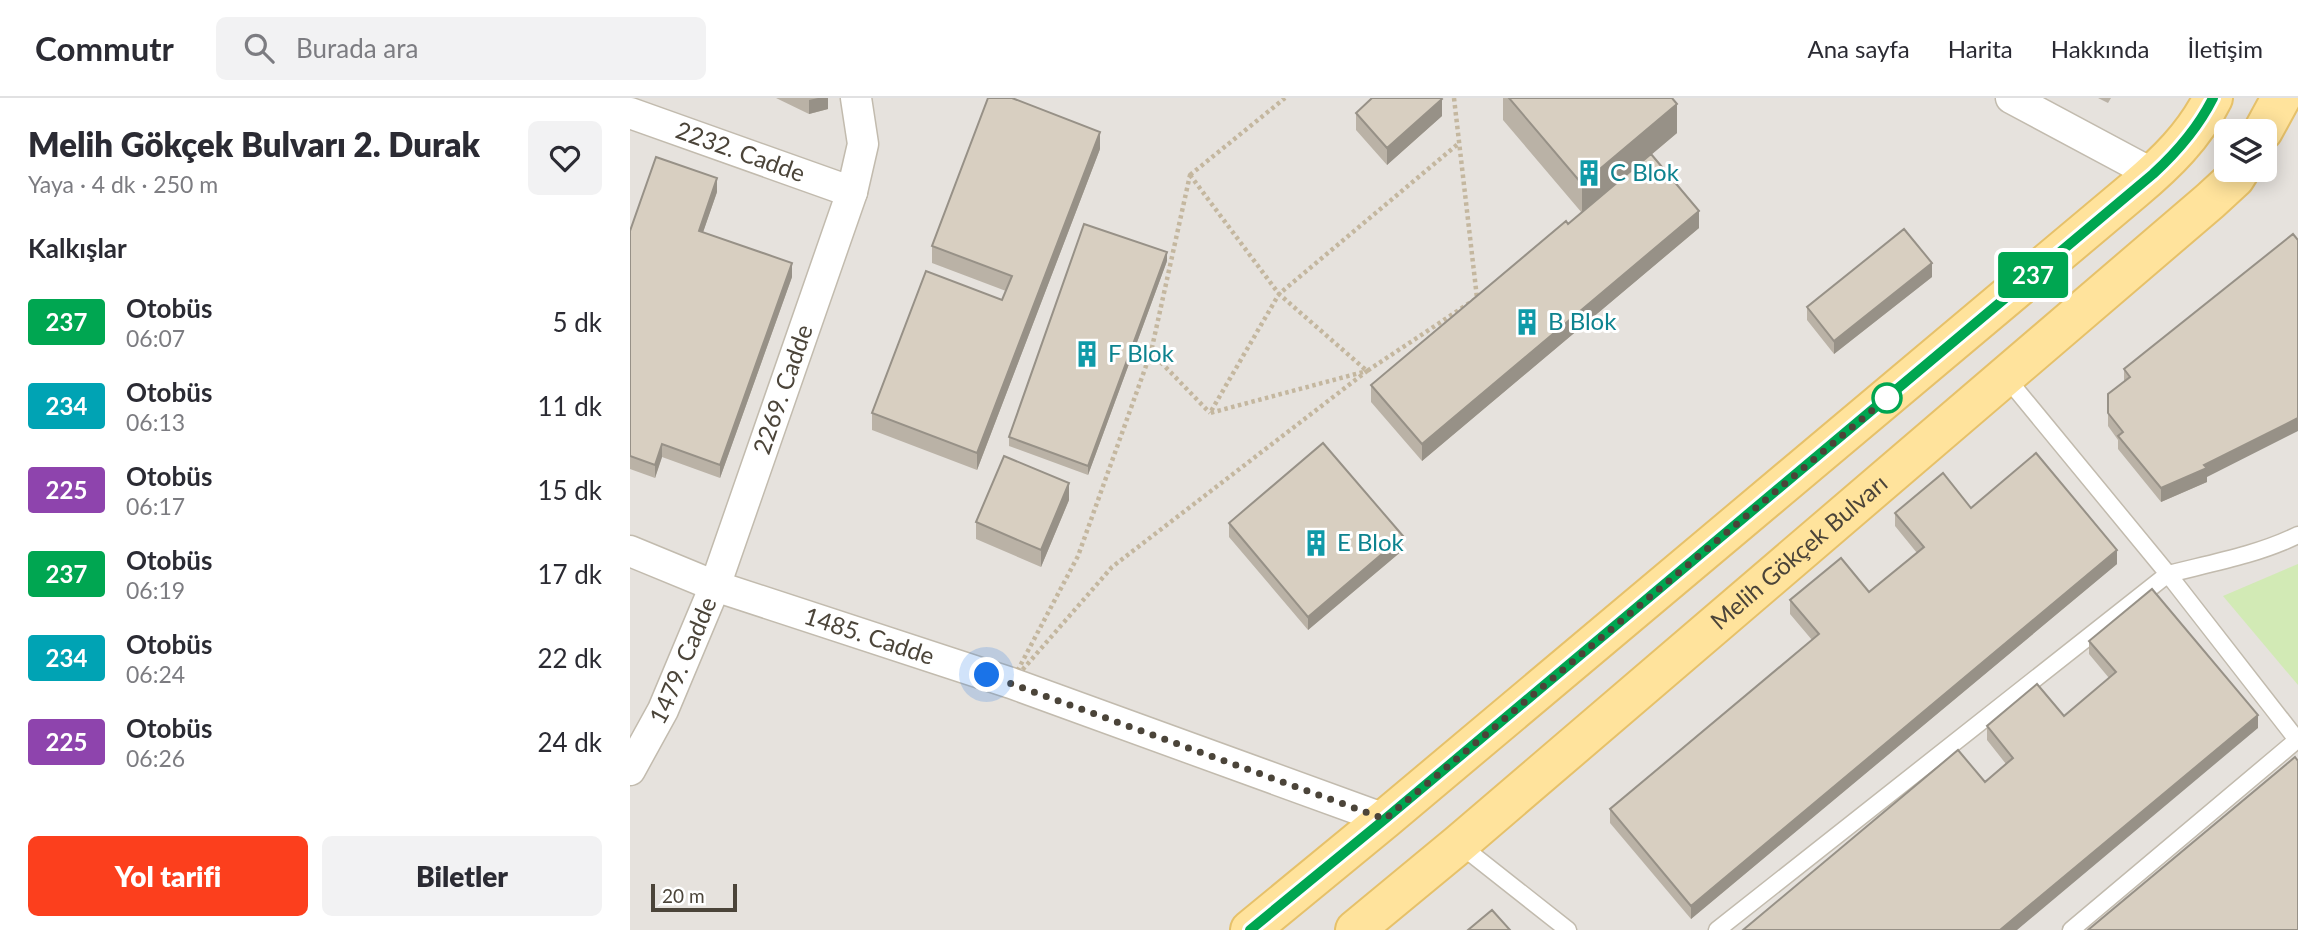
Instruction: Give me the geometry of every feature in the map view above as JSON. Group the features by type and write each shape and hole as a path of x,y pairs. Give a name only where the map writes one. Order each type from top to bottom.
{"main road":[{"path":"1250,930 2153,174 2181,146 2204,117 2213,98"},
{"path":"2270,119 2281,98"},
{"name":"Melih Gökçek Bulvarı","path":"1355,930 1459,844 2231,182"}],"street":[{"name":"2269. Cadde","path":"715,586 852,192 863,144 856,98"},
{"path":"2011,98 2153,174"},
{"name":"2232. Cadde","path":"630,113 852,192"},
{"name":"1485. Cadde","path":"630,551 715,586 1011,683 1385,819"},
{"name":"1479. Cadde","path":"630,770 663,710 715,586"}],"lane":[{"path":"2005,376 2168,574 2298,740 2071,930"},
{"path":"1717,930 2168,574 2238,557 2280,544 2298,535"},
{"path":"1459,844 1568,930"}],"path":[{"path":"1011,683 1078,556 1151,352 1190,174 1285,98"},
{"path":"1011,683 1112,567 1367,371 1477,298 1454,98"},
{"path":"1210,413 1279,294 1458,144"},
{"path":"1190,174 1279,294 1367,371"},
{"path":"1151,352 1210,413"},
{"path":"1210,413 1367,371"}],"shaded area":[{"path":"630,98 2298,98 2298,930 630,930"}],"green space":[{"path":"2298,564 2298,685 2223,596"}],"building":[{"path":"988,98 1012,98 1100,132 977,453 872,413 926,271 1002,300 1012,276 932,246"},
{"path":"1372,98 1442,99 1387,148 1356,113"},
{"name":"C Blok","path":"1509,98 1672,98 1677,104 1582,184"},
{"name":"B Blok","path":"1651,154 1699,211 1422,444 1371,385 1566,221 1568,224"},
{"path":"656,157 717,178 699,231 792,263 720,465 662,444 655,465 630,456 630,231"},
{"name":"F Blok","path":"1084,224 1167,252 1088,466 1009,437"},
{"path":"1904,229 1932,263 1834,341 1807,307"},
{"path":"2293,234 2298,240 2298,418 2204,465 2207,468 2161,488 2118,436 2123,432 2108,413 2108,394 2130,377 2124,369"},
{"name":"E Blok","path":"1323,443 1403,536 1308,617 1229,523"},
{"path":"2036,453 2117,550 1691,906 1610,809 1819,634 1790,600 1841,558 1869,592 1924,547 1895,513 1943,473 1971,508"},
{"path":"1004,456 1069,483 1041,550 976,522"},
{"path":"2152,589 2258,715 2000,930 1743,930 1958,750 1985,782 2013,758 1987,726 2037,684 2064,716 2116,672 2089,641"},
{"path":"2295,757 2298,761 2298,930 2088,930"},
{"path":"1492,910 1510,930 1468,930"}],"bus line":[{"name":"237","path":"1250,930 2153,174 2193,132 2213,98"}],"place":[{"name":"C Blok","path":"1589,173"},
{"name":"B Blok","path":"1527,322"},
{"name":"F Blok","path":"1087,354"},
{"name":"E Blok","path":"1316,543"}],"route":[{"path":"987,675 1385,819 1887,398"}]}
